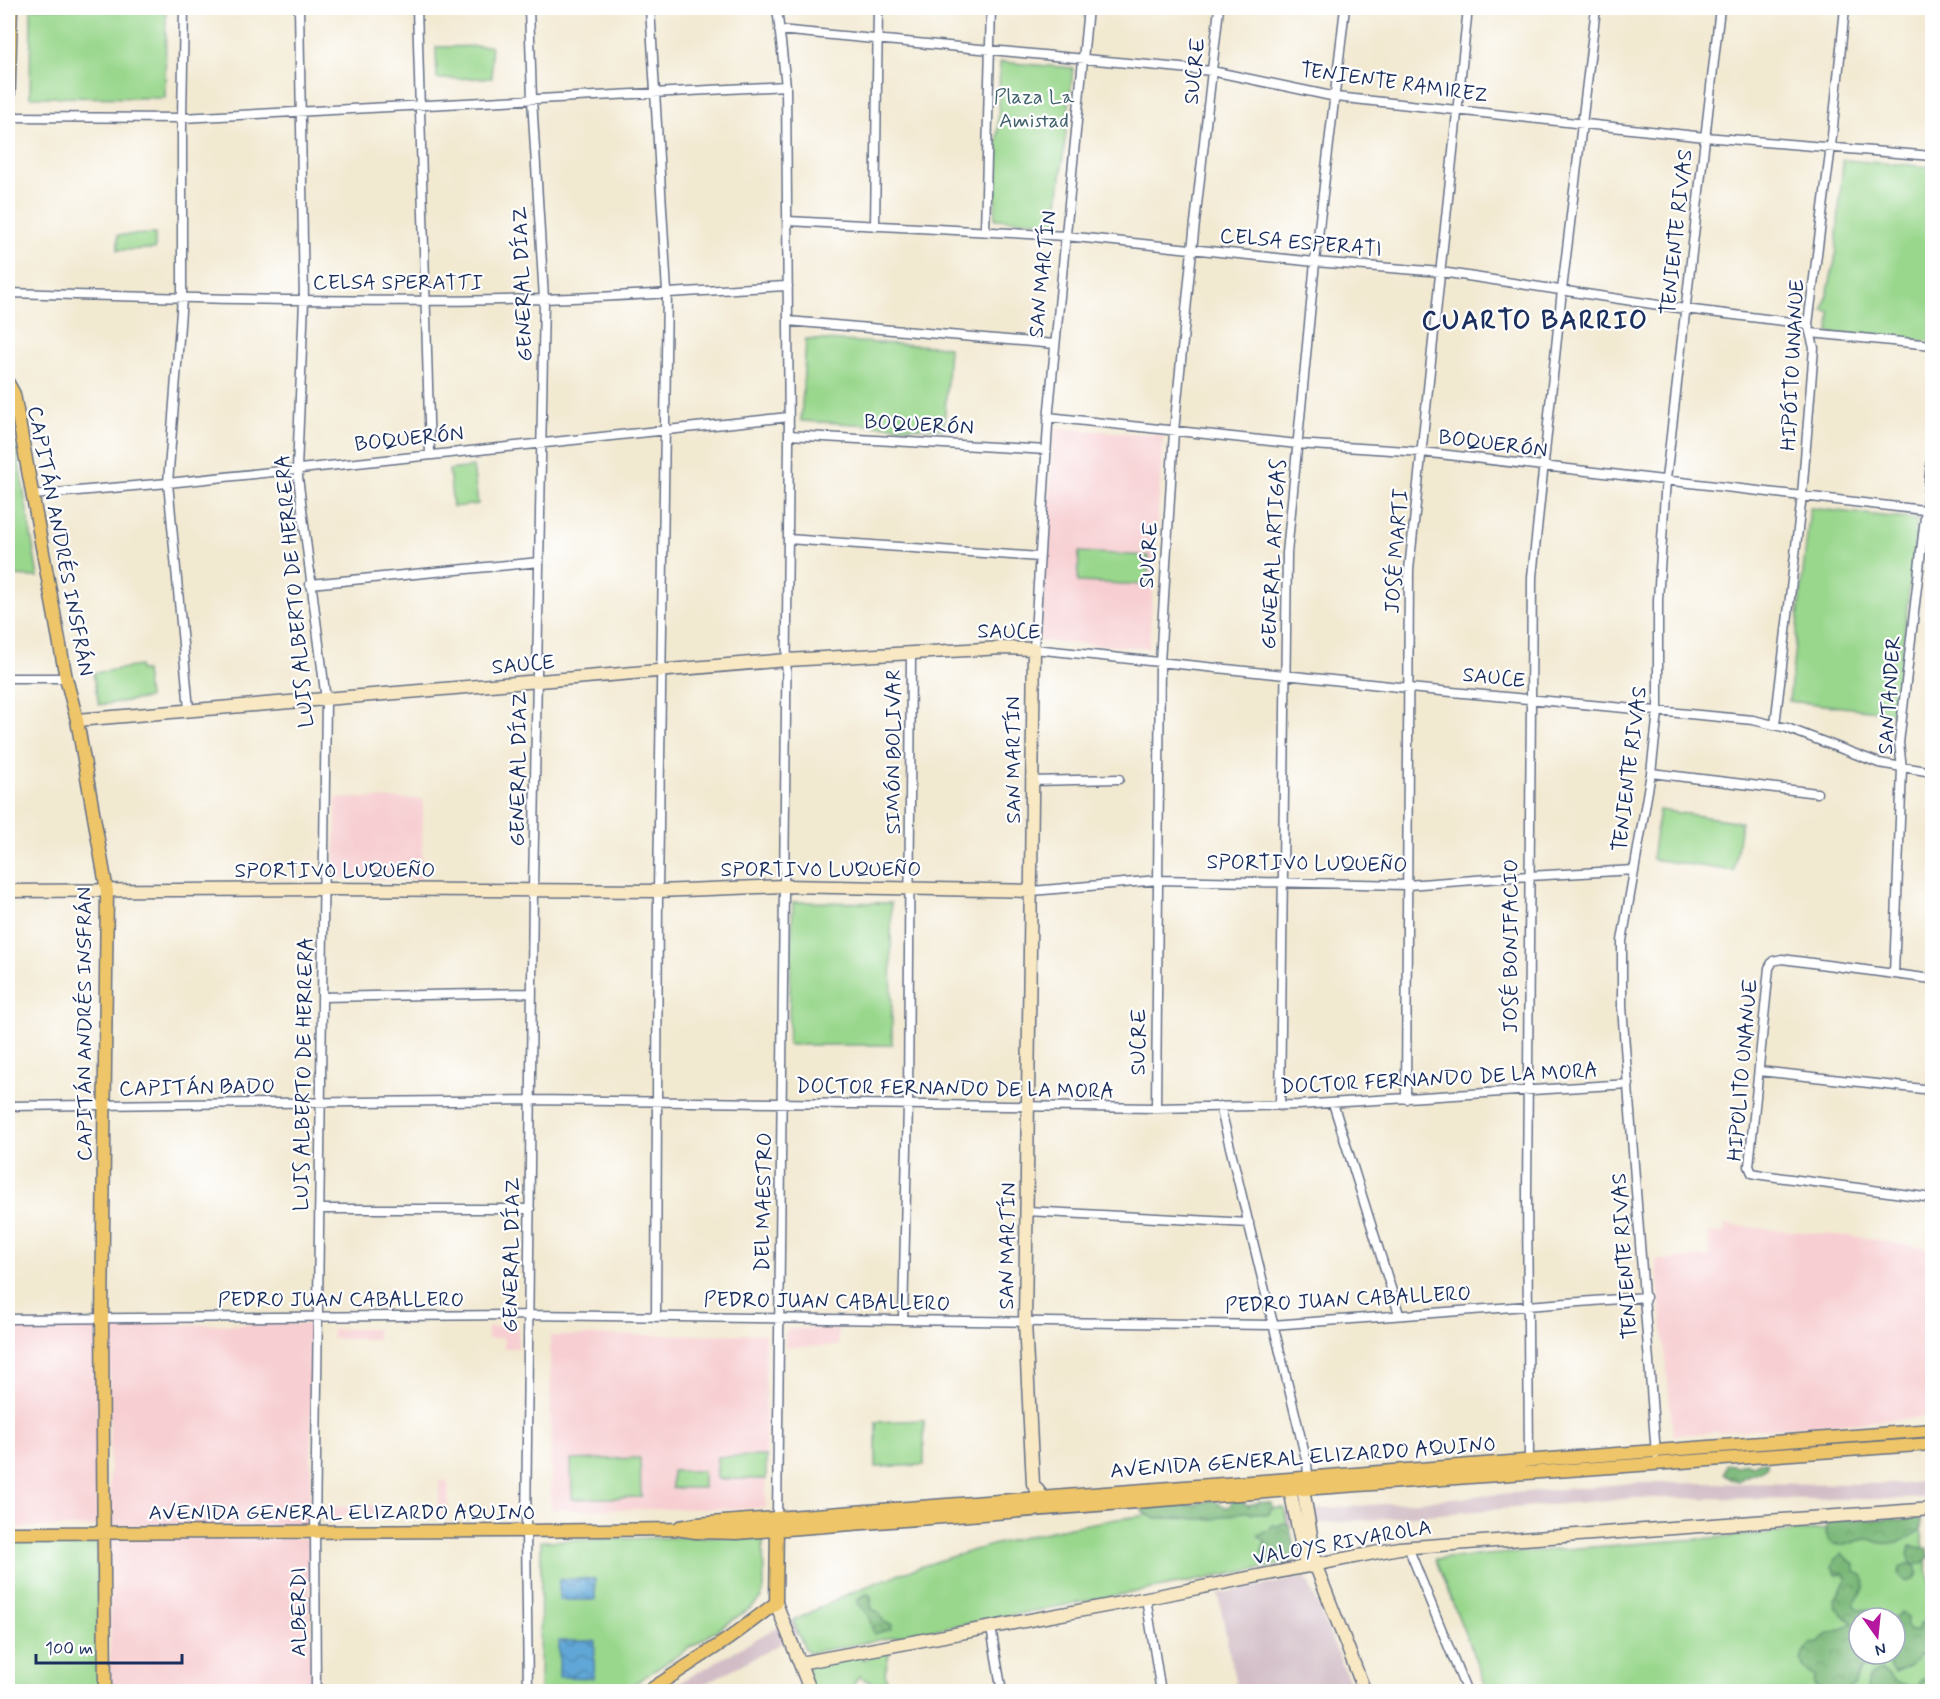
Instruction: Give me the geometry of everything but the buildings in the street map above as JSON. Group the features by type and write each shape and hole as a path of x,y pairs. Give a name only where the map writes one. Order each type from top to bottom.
{"main road":[{"path":"8,117 11,8"},
{"name":"CAPITÁN ANDRÉS INSFRÁN","path":"8,383 14,394 66,678 77,720 107,891 102,1319 105,1692"},
{"name":"AVENIDA GENERAL ELIZARDO AQUINO","path":"777,1524 1041,1497 1932,1430"},
{"name":"AVENIDA GENERAL ELIZARDO AQUINO","path":"8,1533 526,1531 676,1528 697,1524 777,1524 1053,1509 1297,1489 1932,1444"},
{"path":"647,1692 728,1639 776,1603 777,1524"}],"street":[{"path":"184,8 182,298 168,483 189,709"},
{"name":"LUIS ALBERTO DE HERRERA","path":"299,8 304,301 297,469 326,700 315,1532"},
{"path":"417,8 430,454"},
{"name":"GENERAL DÍAZ","path":"528,1692 526,1531 533,889 544,299 529,8"},
{"path":"650,8 667,292 658,891 656,1317"},
{"name":"DEL MAESTRO","path":"777,8 786,86 789,417 777,1524"},
{"path":"875,226 878,8"},
{"path":"985,231 991,8"},
{"name":"SAN MARTÍN","path":"1053,1509 1041,1497 1033,1484 1025,1322 1034,649 1048,417 1088,8"},
{"name":"SUCRE","path":"1156,1108 1160,663 1174,431 1219,8"},
{"name":"GENERAL ARTIGAS","path":"1280,1106 1287,554 1315,262 1345,8"},
{"name":"JOSÉ MARTI","path":"1406,1099 1409,570 1468,8"},
{"name":"JOSÉ BONIFACIO","path":"1529,1459 1527,1091 1532,577 1562,290 1596,8"},
{"name":"TENIENTE RIVAS","path":"1657,1463 1622,1007 1622,940 1651,773 1658,712 1658,600 1666,479 1720,8"},
{"name":"HIPÓITO UNANUE","path":"1775,725 1802,495 1815,348 1808,324 1831,146 1845,8"},
{"name":"TENIENTE RAMIREZ","path":"779,30 1212,70 1336,97 1705,137 1932,156"},
{"path":"8,117 182,118 786,86"},
{"name":"CELSA ESPERATI","path":"788,221 1066,236 1315,262 1441,272 1685,309 1808,324"},
{"name":"CELSA SPERATTI","path":"8,293 304,301 544,299 788,286"},
{"path":"788,321 1055,344"},
{"path":"1811,333 1932,345"},
{"name":"BOQUERÓN","path":"32,495 168,483 789,417"},
{"name":"BOQUERÓN","path":"1048,417 1297,444 1422,452 1929,511"},
{"name":"BOQUERÓN","path":"789,438 1046,450"},
{"name":"SANTANDER","path":"1894,974 1902,768 1899,743 1929,511 1932,456"},
{"path":"788,539 1039,557"},
{"path":"310,584 539,562"},
{"name":"SAUCE","path":"77,720 787,660 1003,648 1034,649 1409,688 1753,720 1787,728 1879,763 1932,772"},
{"name":"SIMÓN BOLIVAR","path":"903,1320 908,1104 911,653"},
{"path":"8,678 66,678"},
{"path":"1651,773 1817,793"},
{"path":"1032,781 1119,779"},
{"name":"SPORTIVO LUQUEÑO","path":"8,891 533,889 658,891 784,886 1032,891 1158,879 1407,885 1634,870"},
{"name":"HIPOLITO UNANUE","path":"1894,974 1782,958 1773,961 1769,968 1749,1166 1752,1173 1762,1175 1932,1198"},
{"path":"1894,974 1932,979"},
{"path":"322,996 532,993"},
{"path":"1759,1071 1932,1090"},
{"name":"DOCTOR FERNANDO DE LA MORA","path":"531,1100 1156,1108 1280,1106 1629,1084"},
{"name":"CAPITÁN BADO","path":"8,1106 531,1100"},
{"path":"1333,1103 1399,1314"},
{"path":"1220,1106 1307,1463 1308,1476 1297,1489 1313,1567 1365,1692"},
{"path":"319,1209 530,1209"},
{"path":"1027,1211 1249,1223"},
{"name":"PEDRO JUAN CABALLERO","path":"8,1319 529,1316 1272,1325 1646,1297"},
{"name":"VALOYS RIVAROLA","path":"800,1663 1313,1567 1408,1547 1932,1509"},
{"name":"ALBERDI","path":"315,1532 316,1692"},
{"path":"1408,1547 1467,1692"},
{"path":"1146,1598 1161,1692"},
{"path":"776,1603 811,1692"},
{"path":"991,1628 1002,1692"}],"shaded area":[{"path":"1054,428 1163,435 1149,648 1040,641"},
{"path":"336,798 423,799 422,879 335,878"},
{"path":"1724,1225 1859,1237 1932,1249 1932,1417 1673,1435 1656,1260 1709,1257 1709,1233 1725,1232"},
{"path":"310,1324 313,1329 310,1525 305,1527 114,1526 110,1524 109,1327 114,1325"},
{"path":"93,1325 97,1327 98,1525 93,1527 8,1528 8,1326"},
{"path":"518,1326 518,1348 504,1348 503,1338 488,1339 488,1327"},
{"path":"838,1328 838,1346 785,1347 785,1334 788,1329"},
{"path":"332,1329 377,1329 377,1339 332,1339"},
{"path":"765,1334 766,1508 551,1510 550,1336"},
{"path":"439,1481 448,1481 449,1516 436,1517 436,1505 439,1504"},
{"path":"1932,1481 1932,1497 1905,1499 1634,1498 1133,1539 803,1632 691,1691 663,1692 770,1631 898,1580 1129,1525 1634,1483 1903,1484"},
{"path":"382,1505 382,1515 342,1516 342,1521 328,1522 328,1507"},
{"path":"305,1538 310,1543 311,1691 110,1691 110,1541 115,1539"},
{"path":"1306,1577 1353,1691 1237,1691 1218,1594"}],"green space":[{"path":"31,8 166,8 165,98 30,97"},
{"path":"491,46 492,78 437,79 436,47"},
{"name":"Plaza La Amistad","path":"1000,62 1073,68 1056,222 995,219"},
{"path":"1843,160 1932,167 1932,342 1829,333 1830,312 1823,311 1835,261"},
{"path":"155,234 155,249 118,250 118,235"},
{"path":"806,339 949,347 944,429 801,421"},
{"path":"8,405 10,408 38,577 8,576"},
{"path":"473,467 478,504 453,507 449,470"},
{"path":"1810,508 1917,520 1895,713 1789,701"},
{"path":"1079,552 1149,556 1147,585 1078,582"},
{"path":"139,666 140,671 145,671 148,698 99,705 93,673"},
{"path":"1659,810 1741,822 1734,871 1652,859"},
{"path":"793,902 891,903 892,1045 788,1045"},
{"path":"924,1420 924,1465 876,1467 876,1422"},
{"path":"766,1456 766,1479 717,1479 717,1457"},
{"path":"640,1458 641,1497 572,1499 571,1460"},
{"path":"1759,1462 1767,1462 1767,1466 1739,1481 1724,1474 1727,1464 1738,1466 1745,1463 1752,1466"},
{"path":"672,1471 703,1471 703,1488 672,1488"},
{"path":"1233,1499 1248,1505 1260,1502 1272,1503 1273,1506 1269,1513 1265,1514 1243,1512 1214,1519 1154,1518 1142,1509 1144,1505 1192,1505 1212,1500 1226,1507 1230,1506"},
{"path":"1284,1508 1295,1562 809,1653 793,1621 847,1594 926,1565 1036,1535 1147,1515"},
{"path":"1915,1517 1922,1521 1921,1529 1908,1538 1893,1543 1864,1539 1846,1545 1835,1545 1830,1542 1826,1531 1830,1519 1893,1518 1900,1521"},
{"path":"1920,1522 1932,1598 1932,1691 1488,1691 1435,1559"},
{"path":"1283,1523 1289,1525 1296,1555 1289,1560 1282,1555 1267,1561 1262,1552 1265,1541 1258,1535 1269,1530 1273,1525 1278,1526"},
{"path":"763,1535 764,1588 761,1598 751,1608 623,1691 540,1692 541,1541"},
{"path":"8,1540 91,1540 97,1543 100,1691 8,1691"},
{"path":"1911,1546 1928,1549 1929,1557 1923,1563 1916,1565 1918,1573 1914,1579 1906,1582 1899,1576 1900,1568 1907,1564 1914,1565 1907,1554"},
{"path":"1842,1554 1854,1564 1855,1572 1863,1575 1865,1583 1854,1603 1856,1606 1847,1606 1847,1618 1836,1607 1834,1599 1848,1579 1844,1573 1836,1574 1832,1567 1835,1559"},
{"path":"867,1594 871,1596 871,1608 878,1612 884,1622 892,1625 891,1629 874,1634 868,1615 857,1602 860,1597"},
{"path":"1932,1621 1932,1654 1925,1658 1919,1654 1909,1666 1894,1673 1889,1667 1907,1666 1907,1626 1910,1631 1918,1631 1919,1624"},
{"path":"1847,1627 1847,1666 1866,1666 1860,1670 1854,1685 1846,1691 1826,1691 1814,1685 1815,1677 1803,1667 1801,1659 1810,1644 1819,1643 1827,1635"},
{"path":"890,1649 885,1673 890,1691 878,1691 876,1686 859,1676 849,1691 812,1691 805,1674 808,1666 861,1657 864,1660 878,1651"},
{"path":"1881,1671 1895,1682 1908,1685 1918,1686 1922,1679 1932,1677 1932,1691 1867,1691 1868,1680 1873,1674"}],"water":[{"path":"559,1579 595,1579 595,1600 559,1600"},
{"path":"559,1641 595,1641 594,1678 559,1677"}],"district":[{"name":"CUARTO BARRIO","path":"1535,320"}]}
